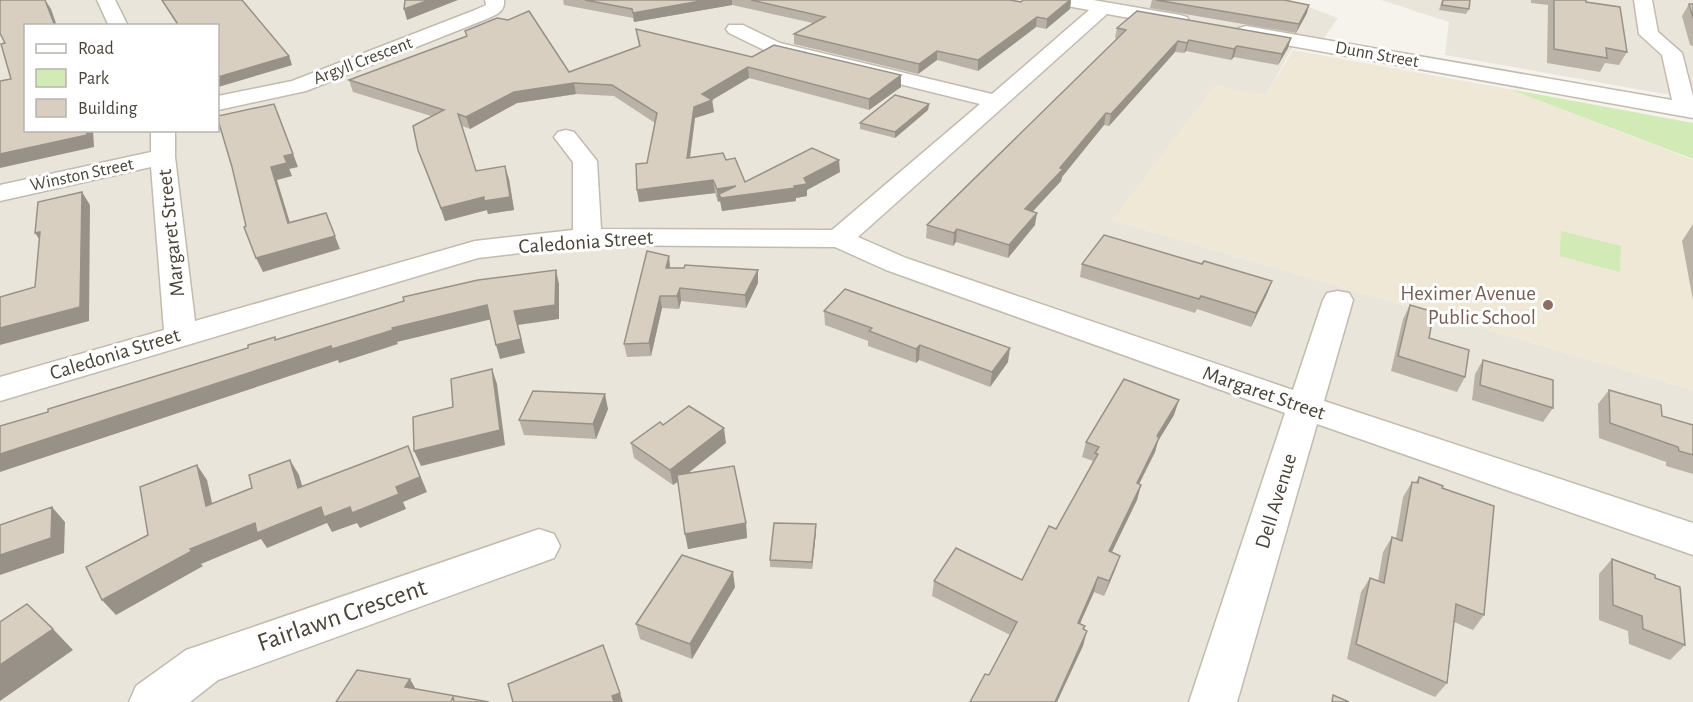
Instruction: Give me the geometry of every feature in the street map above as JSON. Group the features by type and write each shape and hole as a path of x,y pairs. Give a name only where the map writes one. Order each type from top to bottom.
{"street":[{"path":"106,0 118,24"},
{"name":"Argyll Crescent","path":"219,103 298,86 482,14 495,8 496,1 494,0"},
{"path":"1062,0 1197,24"},
{"path":"1643,0 1649,34 1672,53 1689,110"},
{"path":"839,239 1104,7"},
{"path":"736,29 773,47 995,101"},
{"name":"Dunn Street","path":"1232,30 1689,110"},
{"path":"566,137 585,161 587,237"},
{"name":"Margaret Street","path":"163,144 181,335"},
{"name":"Winston Street","path":"0,193 163,144"},
{"name":"Caledonia Street","path":"0,389 475,250 587,237 839,239"},
{"name":"Margaret Street","path":"839,239 896,264 1693,539"},
{"name":"Dell Avenue","path":"1213,702 1338,300"},
{"name":"Fairlawn Crescent","path":"153,702 202,665 539,546"}],"shaded area":[{"path":"0,0 1290,0 1338,18 1324,38 1300,34 1266,95 1112,220 1693,390 1693,702 0,702"},
{"path":"1381,0 1693,0 1693,99 1445,55 1449,22"},
{"name":"Heximer Avenue Public School","path":"1293,50 1509,89 1693,160 1693,390 1112,220 1214,86 1266,95"}],"green space":[{"path":"1509,89 1693,123 1693,159"},
{"path":"1561,231 1621,246 1620,272 1560,256"}],"building":[{"path":"0,0 45,0 54,24 24,24 24,132 87,132 87,135 0,154 0,81 11,79 1,44 5,43 0,33"},
{"path":"162,0 242,0 289,56 219,77 219,24 178,24"},
{"path":"405,0 429,0 404,9"},
{"path":"585,0 706,0 633,13 632,9"},
{"path":"751,0 1010,0 1021,2 1023,0 1070,0 1047,19 1037,17 978,60 937,51 919,64 794,34 825,17"},
{"path":"1156,0 1284,0 1309,5 1299,24"},
{"path":"1443,0 1470,0 1469,9 1442,5"},
{"path":"1554,0 1586,0 1586,2 1620,7 1627,52 1606,48 1607,58 1554,49"},
{"path":"1689,4 1693,4 1693,18"},
{"path":"529,11 569,72 640,46 636,29 752,57 774,45 901,75 869,99 748,67 702,94 712,100 694,107 687,158 723,153 726,160 735,158 745,182 812,148 839,160 804,178 807,184 794,186 795,188 721,198 719,194 736,186 717,189 713,180 637,190 636,164 647,163 657,113 612,85 574,83 514,92 466,117 458,114 476,171 505,166 510,197 484,201 484,197 441,208 418,150 413,126 444,110 349,80 467,36 465,31 497,18 508,20"},
{"path":"1137,11 1291,38 1282,54 1237,46 1234,49 1189,40 1187,43 1178,41 1111,114 1106,113 1060,168 1063,169 1025,209 1037,213 1009,245 957,229 954,233 927,225 1126,30 1117,28"},
{"path":"895,95 929,104 895,132 860,123"},
{"path":"274,104 293,154 284,156 287,163 271,167 288,223 326,213 335,236 256,258 244,227 246,226 219,123 219,116"},
{"path":"82,192 80,307 0,328 0,297 35,287 40,232 35,233 38,202"},
{"path":"1104,235 1202,264 1204,261 1272,281 1256,313 1201,296 1199,299 1082,264"},
{"path":"647,251 669,256 666,268 684,268 685,265 758,270 745,295 680,288 677,296 660,296 649,343 624,344"},
{"path":"556,270 555,305 514,311 521,339 496,345 487,305 392,328 393,330 332,349 331,346 0,454 0,426 48,412 48,409 248,348 248,345 275,337 275,340 404,301 403,297 478,280"},
{"path":"845,289 1010,348 992,372 920,345 916,349 869,331 872,328 824,311"},
{"path":"1410,305 1434,312 1429,338 1469,350 1465,377 1398,356"},
{"path":"1483,360 1553,380 1553,408 1480,385"},
{"path":"492,369 500,430 414,451 413,417 453,407 451,379"},
{"path":"1124,379 1179,400 1157,436 1159,438 1137,483 1141,485 1109,551 1120,556 1109,581 1098,577 1078,623 1085,626 1083,629 1087,631 1055,702 970,702 985,674 989,675 1017,622 934,581 956,548 1022,580 1049,526 1056,529 1098,454 1095,453 1099,447 1086,442"},
{"path":"1609,390 1661,405 1662,416 1693,425 1693,455 1679,451 1678,447 1610,423"},
{"path":"533,391 605,394 593,424 519,420"},
{"path":"689,406 724,428 670,470 631,443 660,422 663,425"},
{"path":"408,446 420,477 396,487 399,494 352,513 350,507 324,517 321,507 257,533 255,523 190,549 192,551 102,600 86,567 148,535 140,487 197,465 206,506 252,488 249,475 290,460 298,488"},
{"path":"734,466 746,523 685,534 677,475"},
{"path":"1419,477 1443,486 1442,488 1494,506 1484,615 1456,604 1447,683 1356,644 1370,578 1384,583 1392,537 1402,541 1412,482 1418,483"},
{"path":"52,507 51,538 0,555 0,525"},
{"path":"774,523 816,524 812,562 770,560"},
{"path":"682,555 733,572 690,644 636,624"},
{"path":"1612,559 1680,587 1685,645 1643,629 1642,616 1613,605"},
{"path":"27,604 53,629 0,665 0,622"},
{"path":"603,645 620,693 612,696 614,702 513,702 508,684"},
{"path":"357,670 410,679 405,687 489,702 454,702 453,697 451,702 336,702"},
{"path":"1333,695 1349,702 1332,702"}],"place":[{"name":"Heximer Avenue Public School","path":"1548,305"}]}
